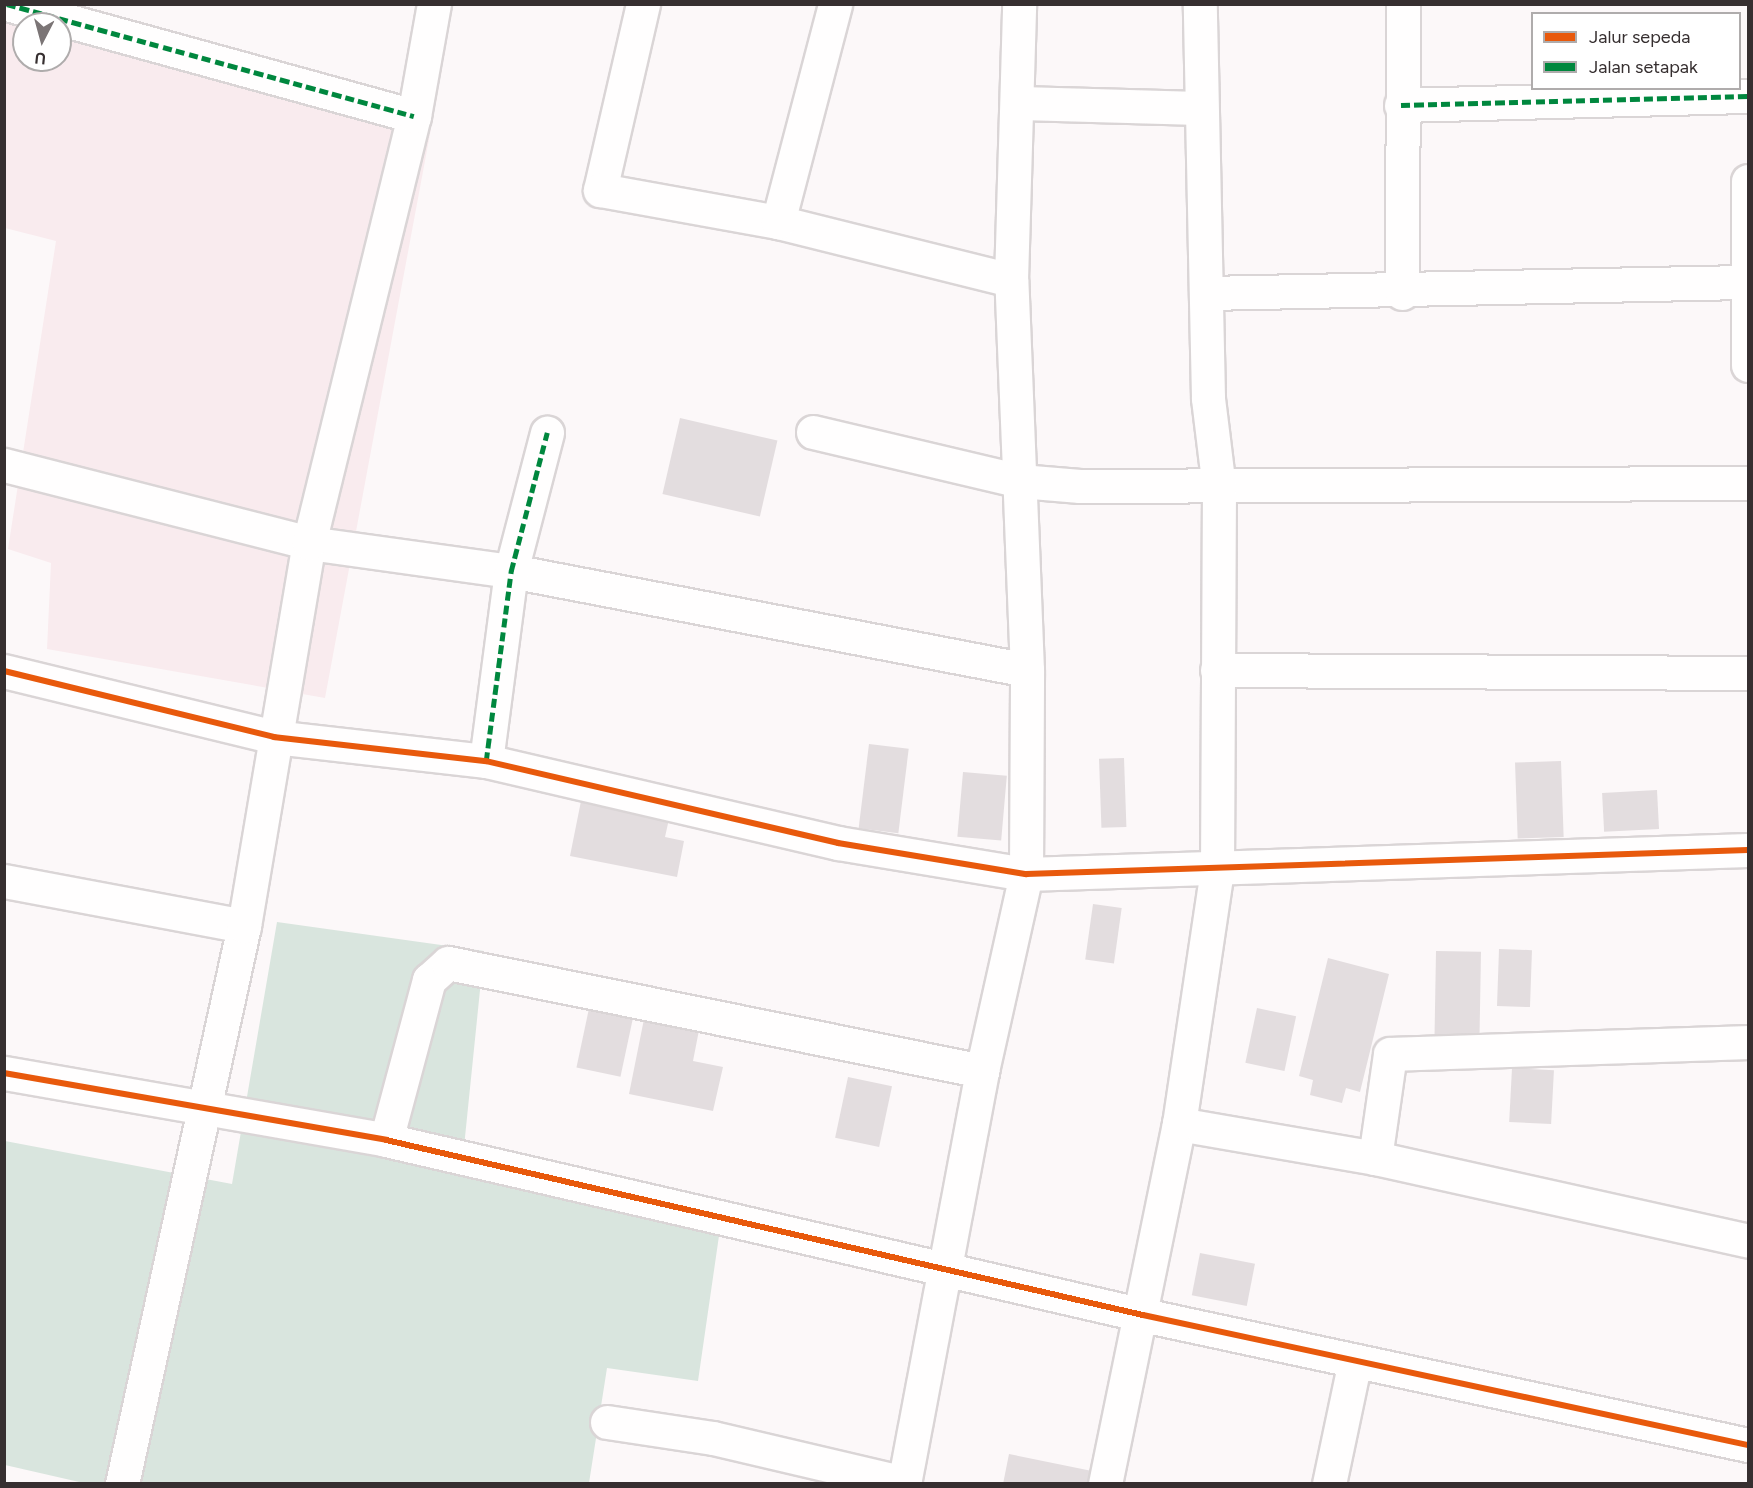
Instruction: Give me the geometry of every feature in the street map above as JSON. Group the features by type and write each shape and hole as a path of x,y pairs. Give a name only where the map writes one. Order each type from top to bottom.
{"street":[{"path":"7,4 414,116"},
{"path":"122,1484 244,926 274,737 309,543 414,116 434,4"},
{"path":"643,4 600,190 778,222 1011,280"},
{"path":"778,222 835,4"},
{"path":"607,1422 723,1440 904,1483 947,1266 982,1071 1026,874 1028,670 1011,280 1019,103 1019,4"},
{"path":"1105,1484 1143,1315 1179,1124 1217,870 1219,488 1208,398 1200,4"},
{"path":"1402,293 1403,4"},
{"path":"1401,105 1749,96"},
{"path":"1019,103 1201,108"},
{"path":"1749,181 1746,282 1749,365"},
{"path":"1206,293 1402,293 1746,282"},
{"path":"813,432 1020,481 1219,488 1749,483"},
{"path":"486,760 511,571 547,433"},
{"path":"4,465 309,543 511,571 1028,670"},
{"path":"1217,670 1749,673"},
{"path":"4,671 274,737 486,760 838,843 1026,874 1217,870 1749,850"},
{"path":"4,881 244,926"},
{"path":"386,1140 429,980 448,963 982,1071"},
{"path":"1375,1158 1390,1054 1749,1042"},
{"path":"4,1073 386,1140 947,1266 1143,1315 1749,1445"},
{"path":"1179,1124 1375,1158 1749,1241"},
{"path":"1329,1484 1355,1361"}],"shaded area":[{"path":"4,5 37,5 64,12 12,12 12,72 72,72 72,14 435,107 325,698 47,649 51,563 8,549 56,241 5,228"},
{"path":"277,922 484,951 464,1147 721,1222 698,1381 607,1368 589,1483 88,1484 5,1465 5,1141 232,1184"}],"building":[{"path":"680,418 777,440 760,516 662,494"},
{"path":"869,744 909,749 898,833 859,828"},
{"path":"1124,758 1126,827 1101,828 1099,759"},
{"path":"1561,761 1564,837 1518,839 1515,763"},
{"path":"963,772 1007,776 1001,841 957,837"},
{"path":"1657,790 1659,829 1604,832 1602,793"},
{"path":"581,801 669,819 665,837 684,841 677,877 570,856"},
{"path":"1093,904 1122,908 1114,963 1085,959"},
{"path":"1499,949 1532,950 1530,1007 1497,1006"},
{"path":"1436,951 1481,952 1480,1037 1435,1036"},
{"path":"1328,958 1389,974 1360,1092 1346,1088 1342,1103 1310,1095 1313,1080 1299,1076"},
{"path":"591,999 635,1008 620,1077 576,1067"},
{"path":"1257,1008 1296,1016 1284,1071 1245,1063"},
{"path":"645,1014 700,1025 693,1061 723,1067 713,1111 629,1094"},
{"path":"1512,1068 1554,1070 1551,1124 1509,1122"},
{"path":"848,1077 892,1086 879,1147 835,1138"},
{"path":"1200,1253 1255,1264 1247,1306 1192,1295"},
{"path":"1009,1454 1092,1471 1089,1484 1003,1484"}],"marked path":[{"path":"7,4 414,116"},
{"path":"1401,105 1748,96"},
{"path":"486,761 511,571 547,433"}],"cycle path":[{"path":"4,671 274,737 486,761 838,843 1026,874 1748,850"},
{"path":"4,1073 386,1140 1143,1315 1748,1445"}]}
